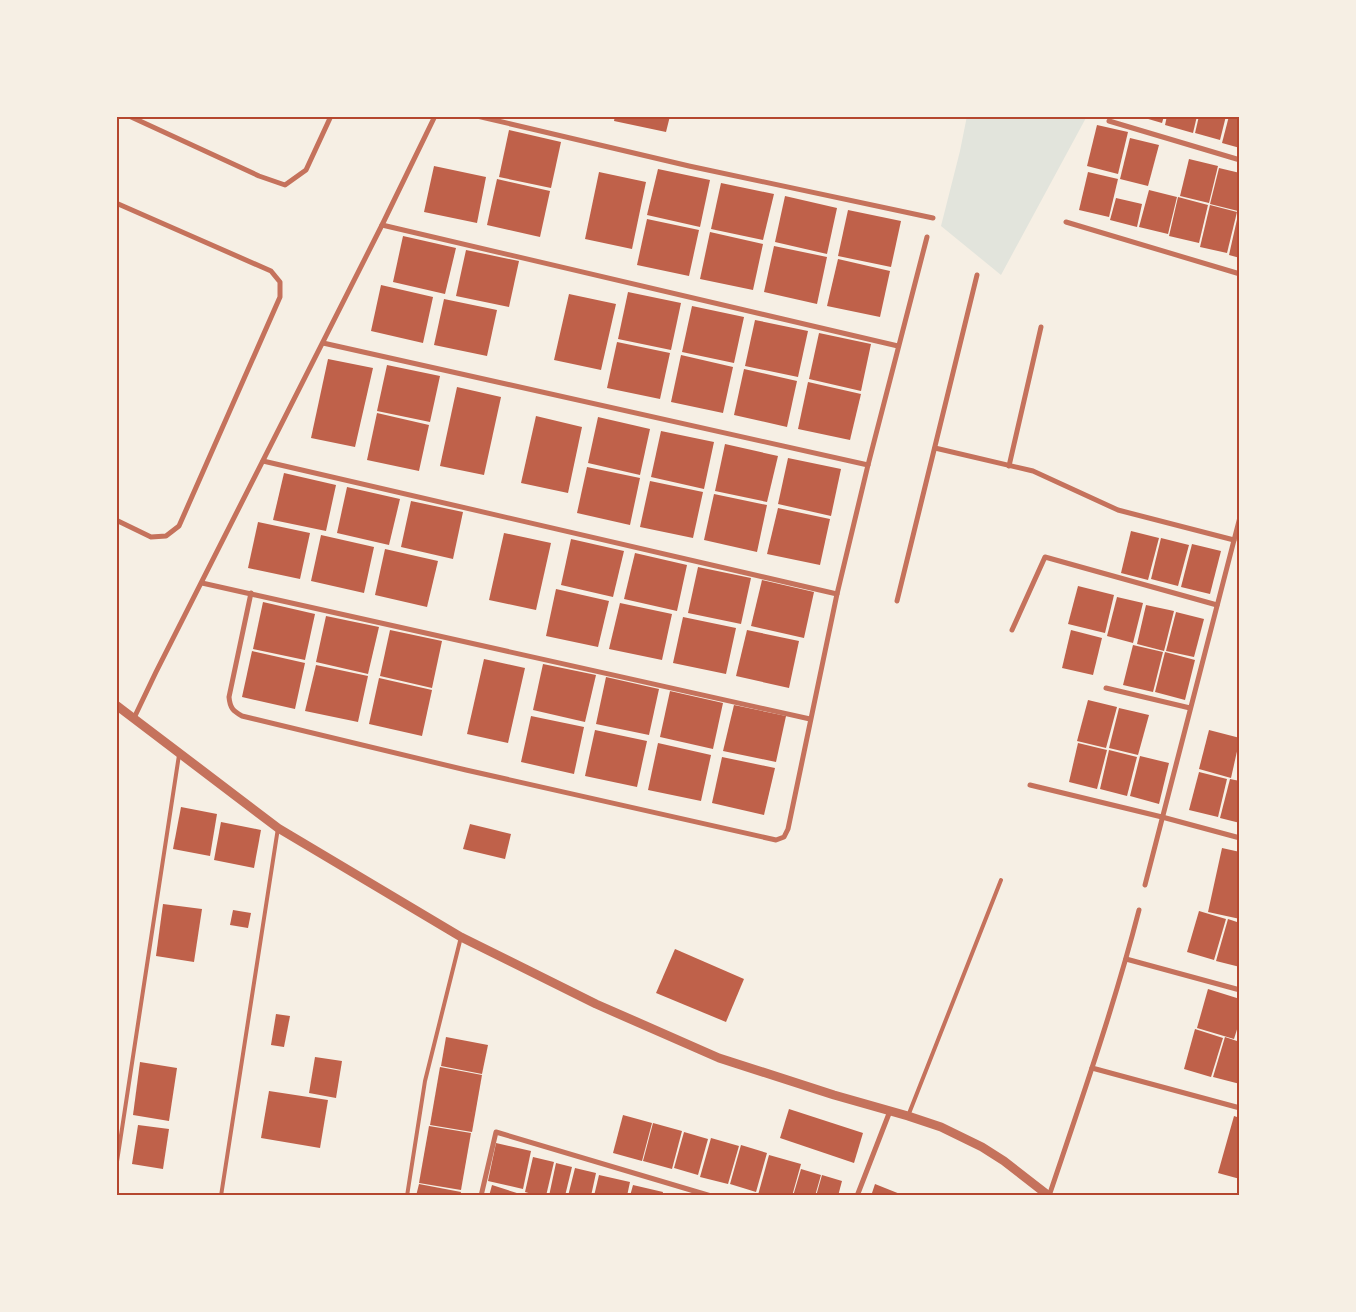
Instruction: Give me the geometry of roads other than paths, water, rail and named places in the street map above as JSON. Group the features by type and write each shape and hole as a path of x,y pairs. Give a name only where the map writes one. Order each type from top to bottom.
{"street":[{"path":"129,116 260,176 285,185 306,170 331,116"},
{"path":"134,718 435,116"},
{"path":"477,116 689,166 933,218"},
{"path":"1109,120 1240,160"},
{"path":"116,203 271,271 280,282 280,297 179,526 166,536 151,537 116,520"},
{"path":"1066,222 1240,274"},
{"path":"382,225 898,346"},
{"path":"251,594 229,697 230,705 234,711 242,716 466,770 776,840 784,837 788,829 837,594 927,237"},
{"path":"897,601 976,275"},
{"path":"1009,466 1041,327"},
{"path":"323,343 868,465"},
{"path":"935,448 1033,472 1118,510 1234,540"},
{"path":"263,461 837,594"},
{"path":"1145,885 1240,517"},
{"path":"1012,630 1045,557 1217,605"},
{"path":"202,583 810,719"},
{"path":"1106,688 1190,708"},
{"path":"116,705 278,828 461,937 596,1004 719,1058 941,1127 982,1147 1004,1161 1049,1196 1092,1068 1126,959 1139,910"},
{"path":"1030,785 1240,838"},
{"path":"1126,959 1240,990"},
{"path":"1092,1068 1240,1108"},
{"path":"857,1196 890,1111"},
{"path":"481,1196 496,1132 711,1196"}],"lane":[{"path":"116,1168 179,753"},
{"path":"221,1196 278,828"},
{"path":"908,1116 1001,880"},
{"path":"407,1196 425,1081 461,937"}]}
